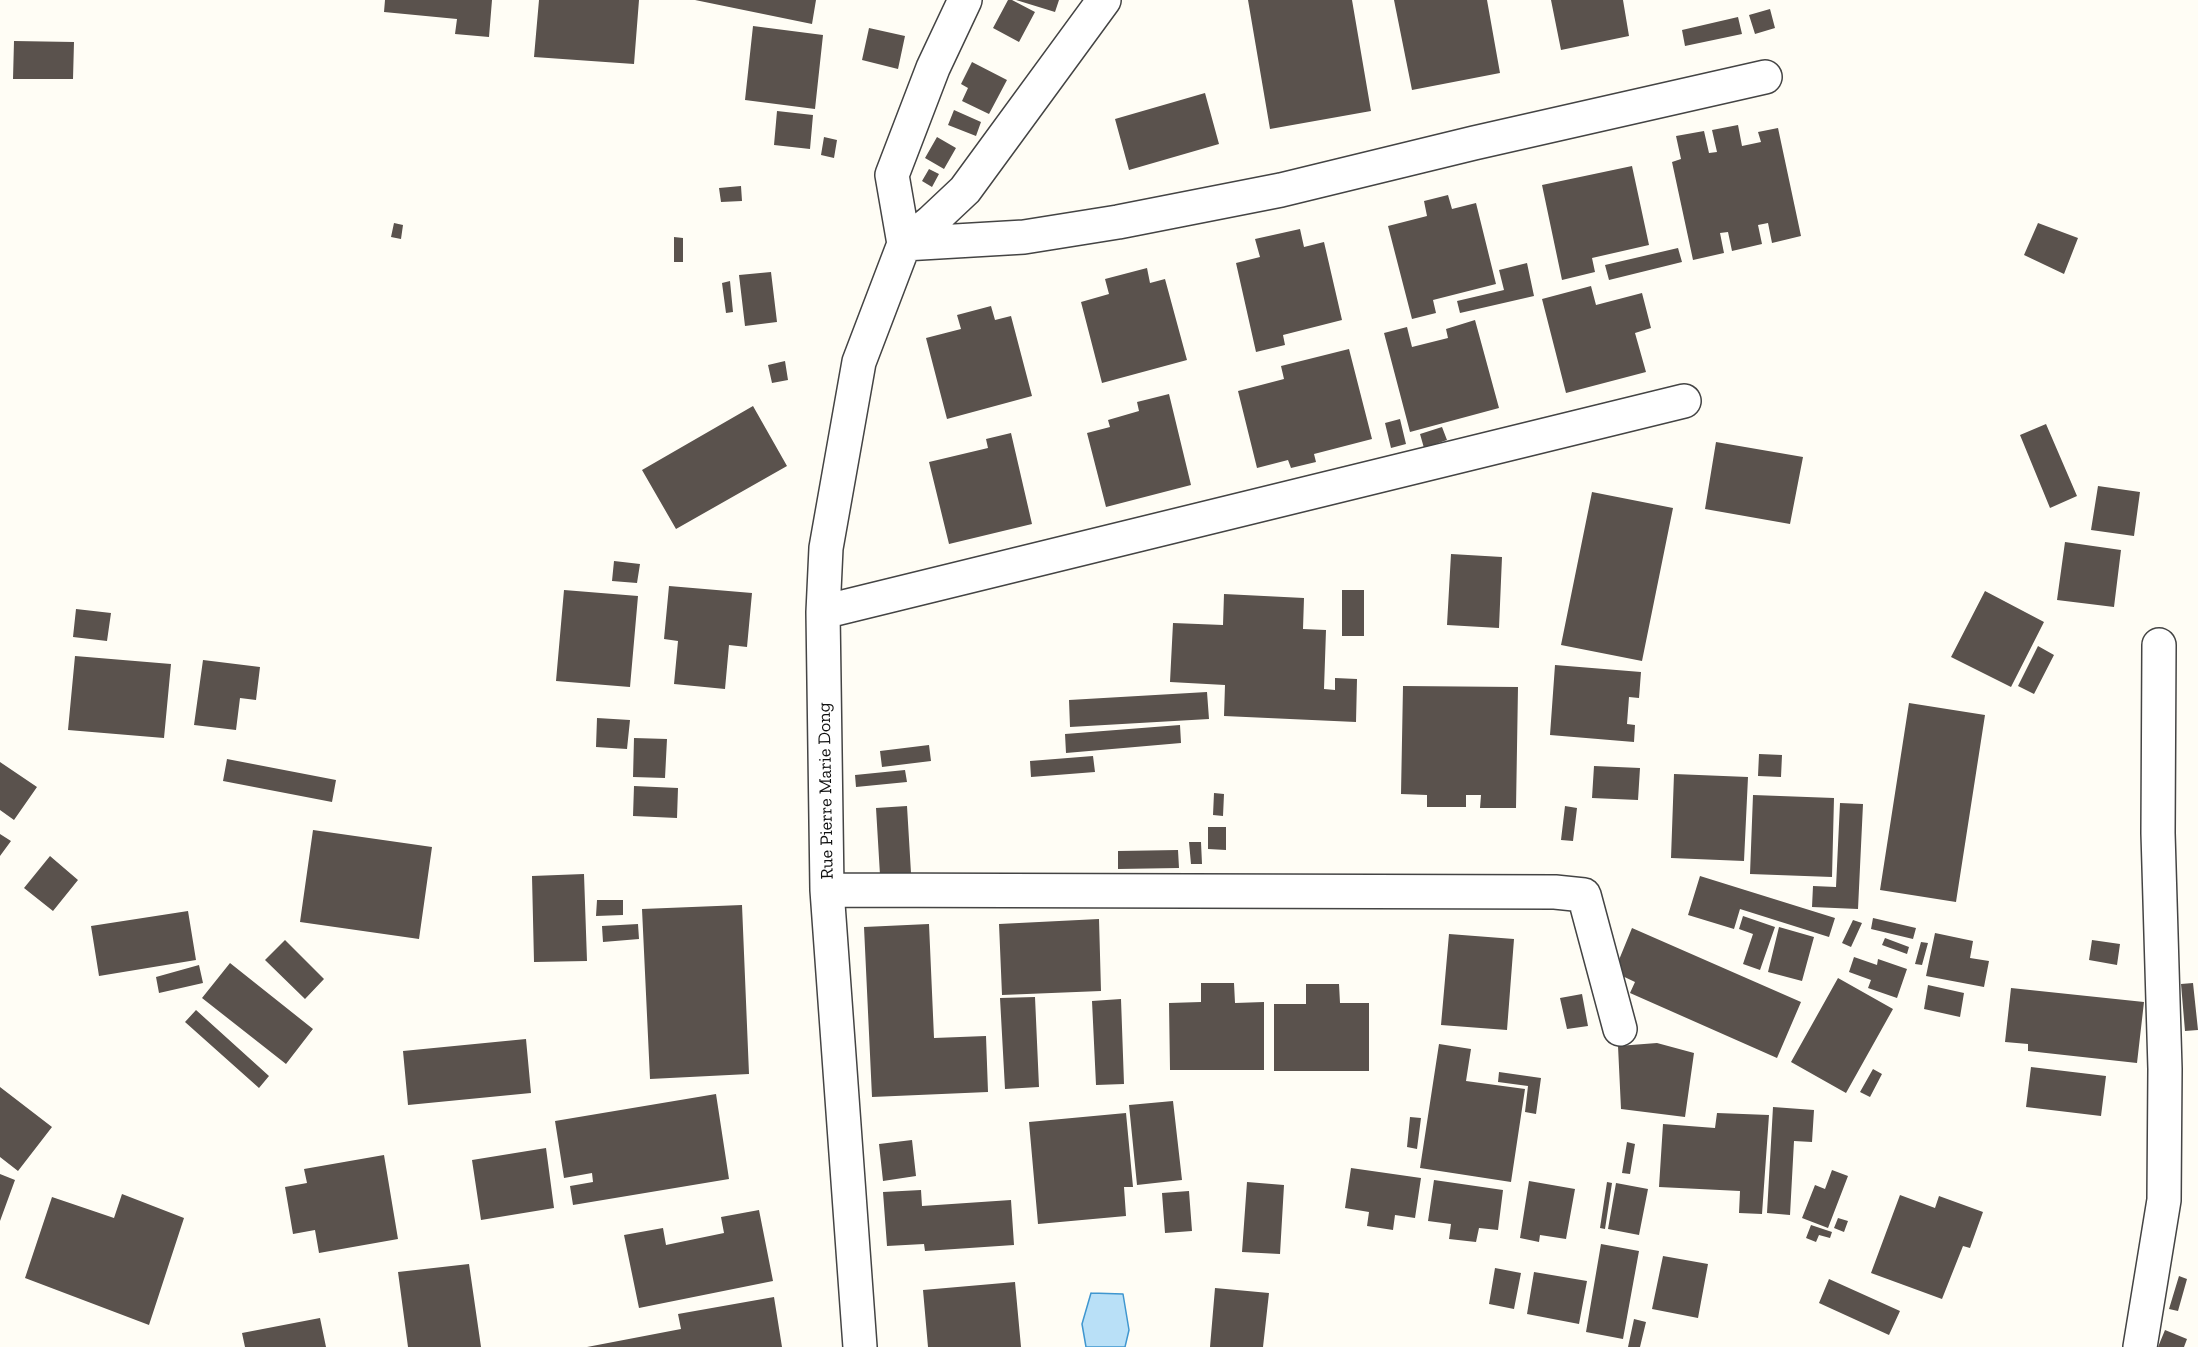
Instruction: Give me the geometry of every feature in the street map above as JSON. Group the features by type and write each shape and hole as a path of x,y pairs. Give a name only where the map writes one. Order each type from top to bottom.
{"street":[{"path":"904,244 892,175 933,68 965,0"},
{"path":"904,244 964,190 1104,0"},
{"path":"904,244 1024,237 1118,222 1281,190 1474,143 1765,77"},
{"name":"Rue Pierre Marie Dong","path":"860,1347 827,890 823,612 826,548 859,362 904,244"},
{"path":"823,612 1684,401"},
{"path":"2140,1347 2164,1200 2165,1069 2158,833 2159,645"},
{"path":"827,890 1555,892 1584,894 1620,1029"}],"water":[{"path":"1091,1293 1123,1294 1129,1330 1125,1347 1086,1347 1082,1324"}],"building":[{"path":"385,0 492,0 489,37 455,34 457,19 384,12"},
{"path":"539,0 639,0 634,64 534,57"},
{"path":"695,0 816,0 812,24"},
{"path":"1008,0 1035,12 1019,42 993,28"},
{"path":"1016,0 1059,0 1055,12"},
{"path":"1248,0 1352,0 1371,111 1270,129"},
{"path":"1394,0 1487,0 1500,73 1412,90"},
{"path":"1551,0 1623,0 1629,36 1561,50"},
{"path":"1770,9 1775,28 1755,34 1749,15"},
{"path":"1738,17 1742,34 1685,46 1682,30"},
{"path":"753,26 823,35 815,109 745,100"},
{"path":"869,28 905,36 898,69 862,60"},
{"path":"14,41 74,42 73,79 13,79"},
{"path":"972,62 1007,80 989,114 962,101 968,88 961,84"},
{"path":"1205,93 1219,144 1129,170 1115,119"},
{"path":"954,110 981,122 976,136 948,125"},
{"path":"777,111 813,115 810,149 774,145"},
{"path":"1738,125 1742,146 1761,142 1758,132 1778,128 1801,236 1772,243 1768,223 1758,225 1762,244 1732,251 1728,232 1720,233 1724,253 1693,260 1672,162 1681,159 1676,136 1704,131 1709,153 1717,152 1712,130"},
{"path":"824,137 837,140 834,158 821,155"},
{"path":"937,137 956,148 944,169 925,158"},
{"path":"1632,166 1649,245 1592,258 1595,272 1562,280 1542,185"},
{"path":"929,169 939,174 932,187 922,181"},
{"path":"741,186 742,201 721,202 719,188"},
{"path":"1448,195 1452,209 1476,203 1496,284 1433,300 1436,313 1412,319 1388,226 1427,216 1424,201"},
{"path":"394,223 403,225 401,239 391,237"},
{"path":"2038,223 2078,238 2064,274 2024,255"},
{"path":"1300,229 1304,247 1324,242 1342,320 1283,335 1285,345 1256,352 1236,263 1260,257 1255,239"},
{"path":"674,237 683,238 683,262 674,262"},
{"path":"1678,248 1682,262 1609,280 1605,265"},
{"path":"1527,263 1534,296 1460,313 1457,301 1504,290 1499,270"},
{"path":"1147,268 1150,283 1165,279 1187,360 1102,383 1081,302 1109,294 1105,279"},
{"path":"771,272 777,322 745,326 739,275"},
{"path":"730,281 733,312 726,313 722,283"},
{"path":"1591,286 1596,305 1642,293 1651,328 1635,333 1646,372 1566,393 1542,299"},
{"path":"991,306 995,320 1011,316 1032,396 947,419 926,338 961,329 957,315"},
{"path":"1475,320 1499,408 1410,432 1384,333 1407,327 1412,347 1448,338 1446,329"},
{"path":"1349,349 1372,439 1314,454 1316,462 1291,468 1288,460 1257,468 1238,391 1284,379 1281,366"},
{"path":"785,361 788,380 772,383 768,365"},
{"path":"1169,394 1191,485 1106,507 1087,433 1110,427 1108,420 1139,411 1137,402"},
{"path":"753,406 787,466 676,529 642,470"},
{"path":"1400,419 1406,444 1391,448 1385,423"},
{"path":"2046,424 2077,496 2050,508 2020,435"},
{"path":"1442,427 1447,440 1424,448 1420,434"},
{"path":"1011,433 1032,524 949,544 929,462 988,448 986,439"},
{"path":"1716,442 1803,457 1790,524 1705,509"},
{"path":"2098,486 2140,492 2134,536 2091,530"},
{"path":"1592,492 1673,508 1642,661 1561,645"},
{"path":"2065,542 2121,550 2114,607 2057,600"},
{"path":"1451,554 1502,557 1499,628 1447,625"},
{"path":"614,561 640,564 637,583 612,581"},
{"path":"669,586 752,593 747,647 729,645 725,689 674,684 678,641 664,639"},
{"path":"564,590 638,596 630,687 556,681"},
{"path":"1342,590 1364,590 1364,636 1342,636"},
{"path":"1985,591 2044,622 2011,687 1951,657"},
{"path":"1224,594 1304,598 1303,629 1326,630 1324,689 1335,690 1335,678 1357,679 1356,722 1224,716 1225,685 1170,682 1173,623 1223,625"},
{"path":"76,609 111,613 107,641 73,637"},
{"path":"2038,646 2054,655 2034,694 2018,686"},
{"path":"75,656 171,664 164,738 68,730"},
{"path":"203,660 260,667 256,700 240,698 236,730 194,725"},
{"path":"1555,665 1641,672 1639,698 1629,697 1627,724 1635,725 1634,742 1550,735"},
{"path":"1403,686 1518,687 1516,808 1480,808 1481,795 1466,795 1466,807 1427,807 1427,795 1401,794"},
{"path":"1207,692 1209,719 1070,727 1069,700"},
{"path":"1909,703 1985,715 1956,902 1880,890"},
{"path":"597,718 630,720 627,749 596,747"},
{"path":"1180,725 1181,743 1066,753 1065,734"},
{"path":"634,738 667,739 665,778 633,777"},
{"path":"929,745 931,761 882,767 880,751"},
{"path":"1759,754 1782,755 1781,777 1758,776"},
{"path":"1093,756 1095,772 1031,777 1030,761"},
{"path":"227,759 336,780 332,802 223,781"},
{"path":"0,762 37,787 14,820 0,810"},
{"path":"1594,766 1640,768 1638,800 1592,798"},
{"path":"905,770 907,782 856,787 855,775"},
{"path":"1674,774 1748,777 1744,861 1671,858"},
{"path":"634,786 678,788 677,818 633,816"},
{"path":"1214,793 1224,794 1223,816 1213,815"},
{"path":"1753,795 1834,798 1832,877 1750,874"},
{"path":"1840,803 1863,804 1858,909 1812,907 1813,886 1836,887"},
{"path":"907,806 911,873 880,875 876,808"},
{"path":"1565,806 1577,808 1573,841 1561,840"},
{"path":"1208,827 1226,827 1226,850 1208,849"},
{"path":"313,830 432,847 419,939 300,922"},
{"path":"0,834 11,841 0,856"},
{"path":"1189,842 1201,842 1202,864 1191,864"},
{"path":"1178,850 1179,868 1118,869 1118,851"},
{"path":"50,856 78,880 53,911 24,888"},
{"path":"584,874 587,961 534,962 532,876"},
{"path":"1700,876 1835,918 1829,937 1740,909 1734,929 1688,915"},
{"path":"597,900 623,900 623,915 596,916"},
{"path":"742,905 749,1074 650,1079 642,909"},
{"path":"188,911 196,960 99,976 91,926"},
{"path":"1743,916 1775,927 1760,970 1743,964 1753,934 1739,929"},
{"path":"1873,918 1916,928 1913,939 1871,929"},
{"path":"1099,919 1101,991 1002,995 999,924"},
{"path":"1853,920 1862,923 1851,947 1842,943"},
{"path":"638,924 639,939 603,942 602,926"},
{"path":"929,924 934,1038 986,1036 988,1092 872,1097 864,927"},
{"path":"1779,927 1814,937 1802,981 1768,972"},
{"path":"1632,928 1801,1002 1777,1058 1630,993 1635,982 1614,972"},
{"path":"1935,933 1973,941 1970,958 1989,961 1984,987 1926,976"},
{"path":"1449,934 1514,939 1507,1030 1441,1025"},
{"path":"1885,938 1909,947 1907,954 1882,945"},
{"path":"285,940 324,979 305,999 265,960"},
{"path":"2092,940 2120,944 2117,965 2089,960"},
{"path":"1921,942 1928,943 1922,965 1915,964"},
{"path":"1854,957 1877,965 1878,959 1907,969 1897,998 1868,988 1871,980 1849,972"},
{"path":"230,963 313,1029 286,1064 202,998"},
{"path":"199,965 203,983 159,993 156,977"},
{"path":"1838,978 1893,1009 1846,1093 1791,1062"},
{"path":"1201,983 1234,983 1235,1003 1264,1002 1264,1070 1170,1070 1169,1003 1201,1002"},
{"path":"2193,983 2198,1030 2185,1031 2181,984"},
{"path":"1306,984 1339,984 1340,1003 1369,1003 1369,1071 1274,1071 1274,1004 1306,1004"},
{"path":"1928,985 1964,993 1960,1017 1924,1009"},
{"path":"2011,988 2144,1002 2137,1063 2028,1051 2028,1044 2005,1042"},
{"path":"1582,994 1588,1026 1567,1029 1560,998"},
{"path":"1035,997 1039,1087 1005,1089 1000,998"},
{"path":"1121,999 1124,1084 1096,1085 1092,1001"},
{"path":"196,1010 269,1076 259,1088 185,1022"},
{"path":"526,1039 531,1093 408,1105 403,1051"},
{"path":"1657,1043 1694,1053 1685,1117 1621,1109 1618,1046"},
{"path":"1439,1044 1471,1049 1466,1081 1525,1089 1511,1182 1420,1168"},
{"path":"2031,1067 2106,1076 2101,1116 2026,1107"},
{"path":"1873,1069 1882,1074 1870,1097 1860,1092"},
{"path":"1499,1072 1541,1078 1536,1114 1525,1112 1528,1086 1498,1082"},
{"path":"0,1087 52,1127 18,1171 0,1157"},
{"path":"716,1094 729,1179 573,1205 570,1186 593,1182 592,1173 564,1178 555,1121"},
{"path":"1173,1101 1182,1180 1137,1185 1129,1105"},
{"path":"1773,1107 1814,1110 1812,1142 1794,1141 1790,1215 1767,1213"},
{"path":"1126,1113 1133,1187 1124,1187 1126,1216 1038,1224 1029,1122"},
{"path":"1717,1113 1769,1115 1762,1214 1739,1213 1740,1191 1659,1187 1663,1124 1715,1128"},
{"path":"1410,1117 1421,1118 1417,1149 1407,1147"},
{"path":"912,1140 916,1176 883,1181 879,1144"},
{"path":"1627,1142 1635,1144 1630,1174 1622,1173"},
{"path":"546,1148 554,1208 481,1220 472,1160"},
{"path":"384,1155 398,1239 319,1253 315,1230 293,1234 285,1187 307,1183 304,1169"},
{"path":"1351,1168 1421,1178 1415,1218 1395,1215 1393,1230 1367,1226 1369,1212 1345,1208"},
{"path":"1832,1170 1848,1176 1828,1228 1802,1218 1815,1185 1825,1189"},
{"path":"0,1174 15,1180 0,1221"},
{"path":"1434,1180 1503,1190 1498,1230 1479,1228 1476,1242 1449,1239 1451,1224 1428,1221"},
{"path":"1529,1181 1575,1189 1566,1239 1540,1235 1539,1242 1520,1238"},
{"path":"1247,1182 1284,1185 1280,1254 1242,1252"},
{"path":"1607,1182 1612,1183 1605,1229 1600,1228"},
{"path":"1616,1183 1648,1189 1639,1235 1608,1229"},
{"path":"921,1190 922,1206 1011,1200 1014,1245 925,1251 924,1244 887,1246 883,1192"},
{"path":"1189,1191 1192,1231 1165,1233 1162,1193"},
{"path":"122,1194 184,1218 149,1325 25,1278 52,1197 114,1218"},
{"path":"1900,1195 1935,1208 1939,1196 1983,1212 1970,1248 1963,1246 1942,1299 1871,1273"},
{"path":"759,1210 773,1281 639,1308 624,1235 663,1228 666,1245 724,1233 721,1217"},
{"path":"1838,1218 1848,1221 1844,1232 1834,1228"},
{"path":"1811,1225 1832,1232 1830,1238 1819,1235 1816,1242 1806,1238"},
{"path":"1601,1244 1639,1251 1623,1339 1586,1332"},
{"path":"1663,1256 1708,1264 1698,1318 1652,1309"},
{"path":"469,1264 481,1347 408,1347 398,1272"},
{"path":"1495,1268 1521,1273 1514,1309 1489,1304"},
{"path":"1534,1272 1587,1281 1579,1324 1527,1314"},
{"path":"2179,1276 2187,1279 2178,1311 2169,1309"},
{"path":"1829,1279 1900,1311 1889,1335 1819,1303"},
{"path":"1015,1282 1021,1347 928,1347 923,1290"},
{"path":"1215,1288 1269,1293 1263,1347 1210,1347"},
{"path":"774,1297 782,1347 587,1347 681,1329 678,1314"},
{"path":"320,1318 326,1347 245,1347 242,1333"},
{"path":"1634,1319 1646,1322 1640,1347 1628,1347"},
{"path":"2165,1330 2187,1339 2184,1347 2158,1347"}]}
